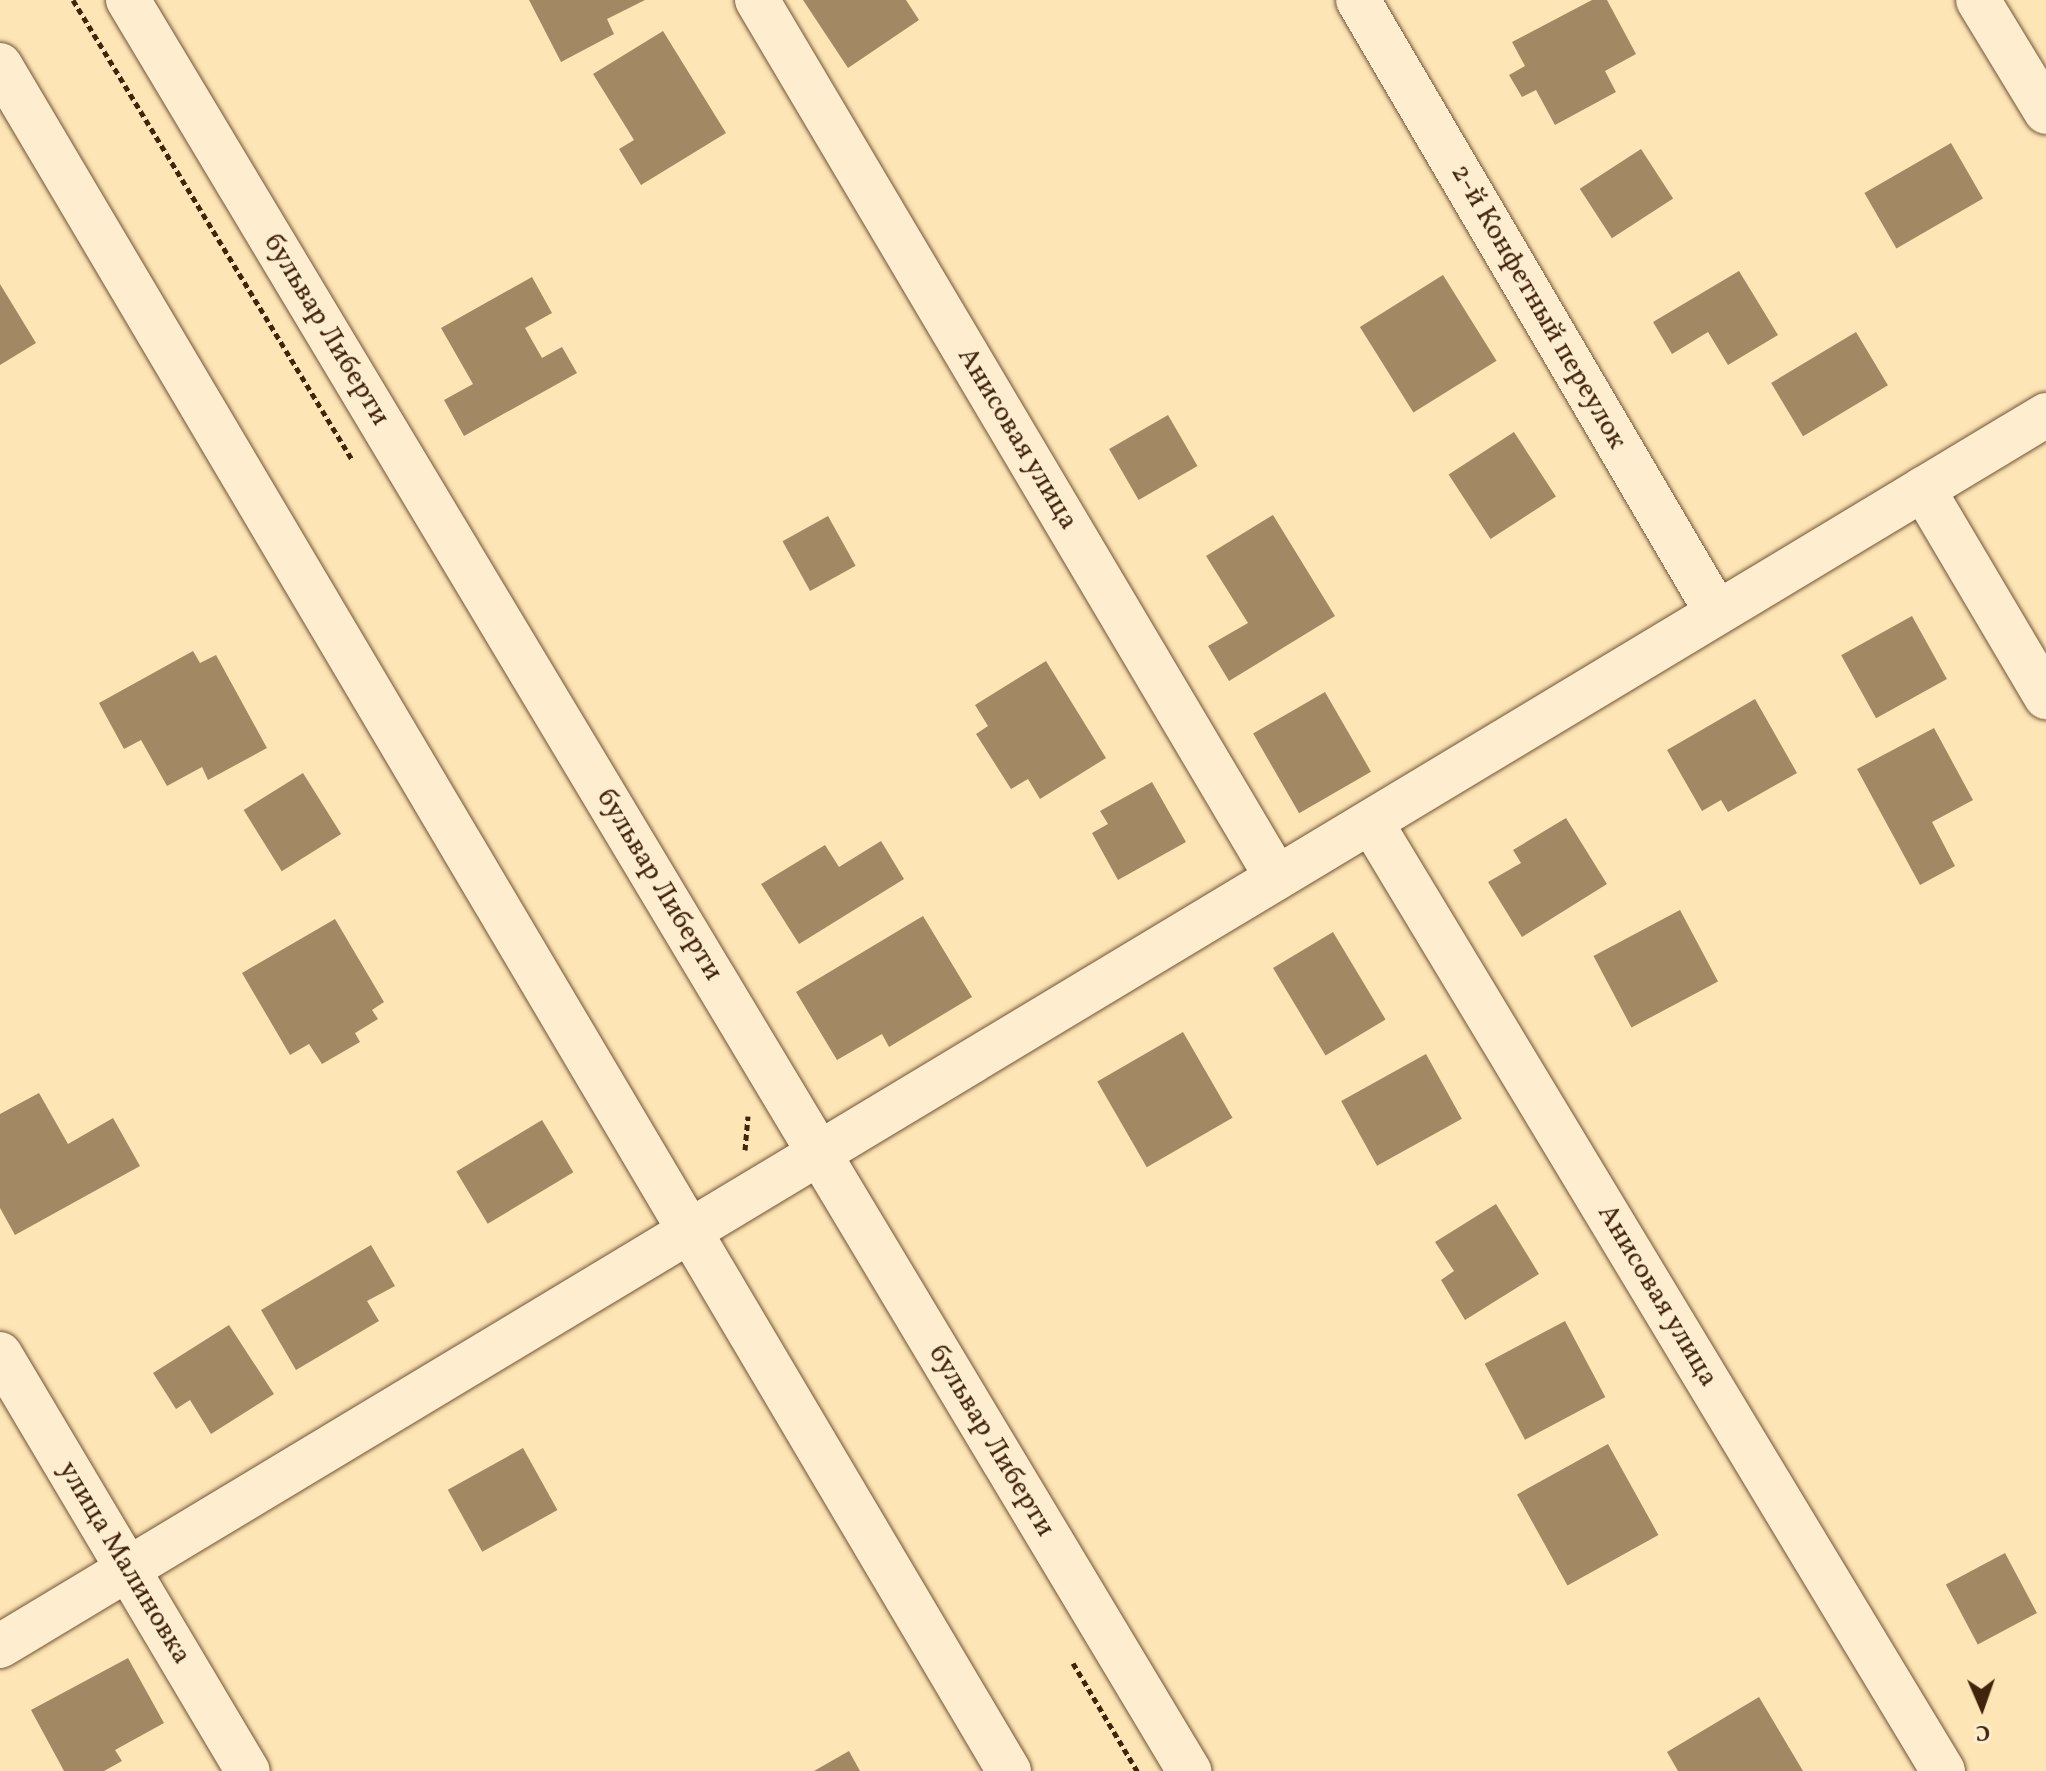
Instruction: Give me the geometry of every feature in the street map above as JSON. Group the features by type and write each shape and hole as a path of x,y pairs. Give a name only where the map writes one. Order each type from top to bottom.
{"street":[{"name":"бульвар Либерти","path":"128,0 1189,1771"},
{"name":"Анисовая улица","path":"757,0 1277,878"},
{"name":"2-й Конфетный переулок","path":"1358,0 1717,613"},
{"path":"1978,0 2046,112"},
{"path":"0,65 1009,1771"},
{"path":"0,1646 2046,415"},
{"path":"1923,489 2046,697"},
{"name":"Анисовая улица","path":"1371,822 1943,1771"},
{"name":"улица Малиновка","path":"0,1354 248,1771"}],"path":[{"path":"73,0 361,474"},
{"path":"741,1201 748,1111"},
{"path":"1064,1648 1137,1771"}],"building":[{"path":"529,0 645,0 607,19 614,34 561,62"},
{"path":"803,0 906,0 919,20 848,68"},
{"path":"1592,0 1607,0 1636,54 1605,71 1616,92 1555,125 1536,90 1522,97 1509,75 1525,66 1512,42"},
{"path":"663,31 726,133 641,185 619,149 634,140 593,74"},
{"path":"1951,143 1983,198 1896,248 1864,193"},
{"path":"1641,149 1673,198 1612,238 1580,189"},
{"path":"1739,271 1778,335 1728,365 1708,332 1672,354 1653,322"},
{"path":"1443,275 1497,361 1413,413 1360,327"},
{"path":"532,277 552,313 525,328 542,358 562,347 577,373 464,436 444,400 473,384 441,328"},
{"path":"0,284 36,343 0,365"},
{"path":"1856,332 1888,385 1803,436 1771,383"},
{"path":"1168,415 1198,466 1139,500 1109,449"},
{"path":"1514,432 1556,497 1491,539 1449,474"},
{"path":"1273,515 1335,616 1229,681 1208,646 1248,623 1206,556"},
{"path":"828,516 856,566 810,591 783,541"},
{"path":"1912,616 1947,679 1876,718 1841,655"},
{"path":"193,651 200,663 216,655 267,748 208,780 202,767 167,786 141,740 124,749 99,703"},
{"path":"1046,661 1106,758 1040,799 1028,779 1011,789 976,734 988,726 975,705"},
{"path":"1325,692 1371,772 1299,813 1253,734"},
{"path":"1755,699 1797,773 1728,812 1721,800 1702,811 1667,750"},
{"path":"1934,728 1973,800 1932,822 1955,866 1920,885 1857,769"},
{"path":"303,773 341,834 282,871 244,810"},
{"path":"1152,782 1186,842 1118,880 1092,833 1108,824 1100,811"},
{"path":"1566,818 1607,884 1522,937 1488,882 1521,863 1513,850"},
{"path":"881,841 904,879 799,944 761,884 825,845 839,867"},
{"path":"1680,910 1718,982 1631,1028 1593,956"},
{"path":"923,916 972,997 889,1047 882,1034 837,1060 796,992"},
{"path":"335,919 384,1002 372,1010 378,1019 355,1033 360,1042 322,1064 309,1044 290,1055 242,973"},
{"path":"1333,932 1386,1019 1326,1055 1273,968"},
{"path":"1183,1032 1232,1118 1147,1167 1097,1082"},
{"path":"1426,1054 1462,1119 1377,1166 1341,1101"},
{"path":"39,1093 68,1144 113,1118 140,1166 15,1235 0,1208 0,1114"},
{"path":"542,1120 573,1172 488,1224 456,1172"},
{"path":"1496,1204 1539,1274 1465,1320 1441,1280 1454,1271 1435,1242"},
{"path":"371,1245 395,1286 367,1301 379,1321 296,1370 261,1310"},
{"path":"1565,1321 1605,1397 1525,1440 1485,1364"},
{"path":"229,1325 274,1394 211,1434 190,1400 176,1409 153,1373"},
{"path":"1608,1444 1658,1535 1567,1585 1517,1494"},
{"path":"523,1448 557,1510 482,1552 448,1490"},
{"path":"2005,1553 2037,1613 1978,1644 1946,1584"},
{"path":"128,1658 164,1723 115,1750 122,1761 104,1771 64,1771 31,1710"},
{"path":"1759,1697 1803,1771 1678,1771 1667,1752"},
{"path":"849,1751 860,1771 814,1771"}]}
